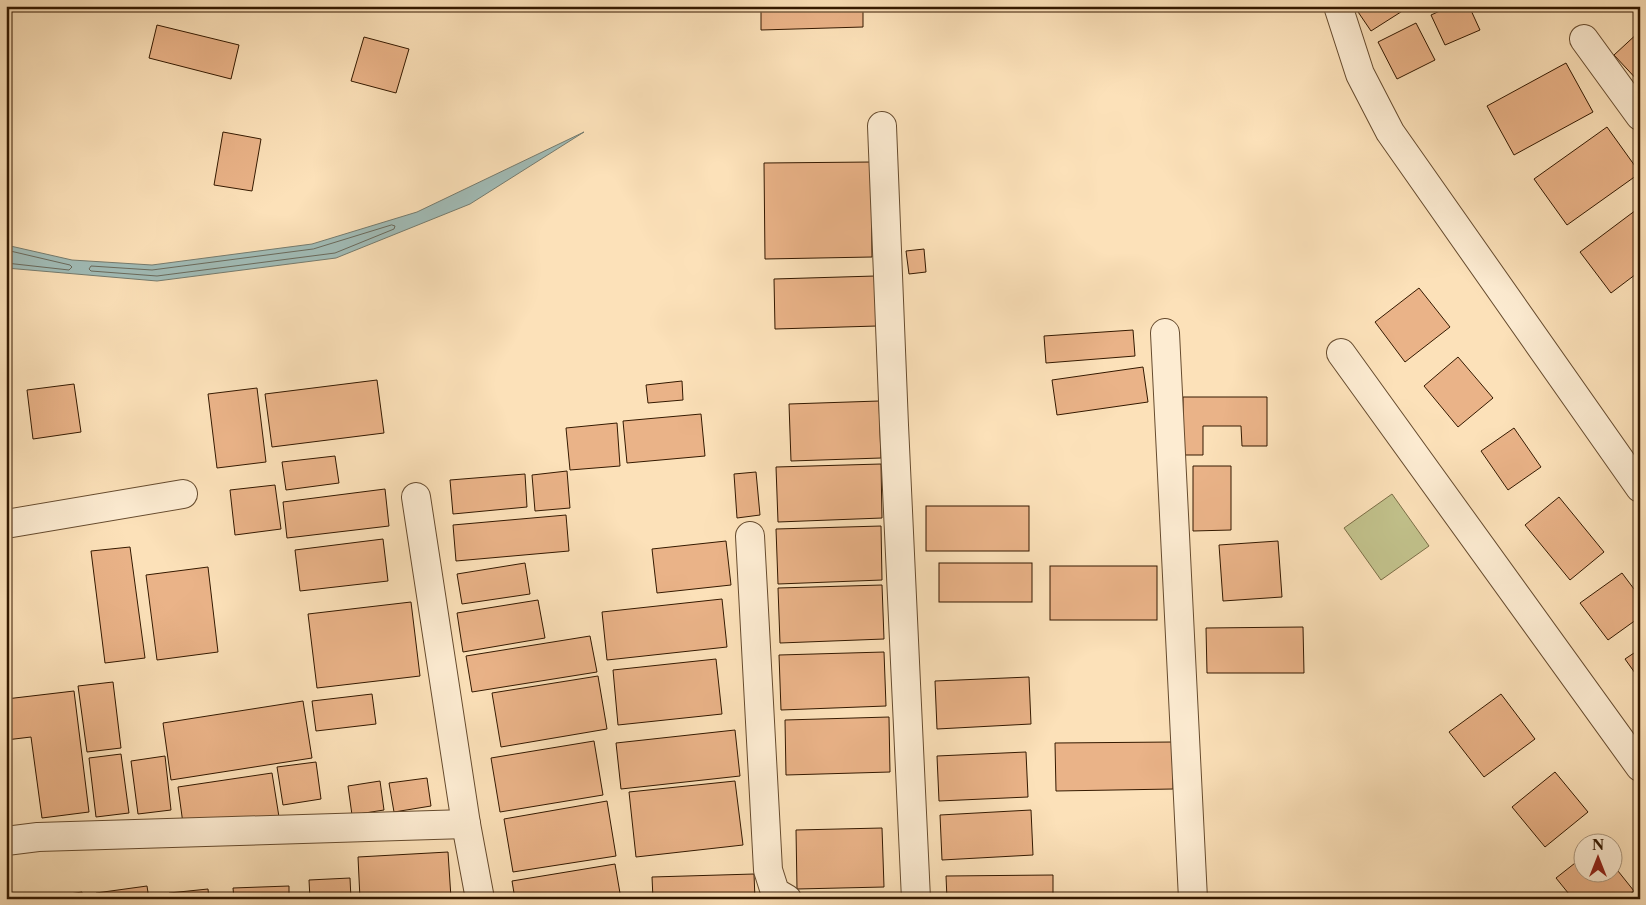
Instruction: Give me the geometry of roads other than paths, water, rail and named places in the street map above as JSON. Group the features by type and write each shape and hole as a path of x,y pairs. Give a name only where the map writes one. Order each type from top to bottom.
{"street":[{"path":"1338,6 1360,74 1390,132 1640,488"},
{"path":"1584,39 1640,116"},
{"path":"882,126 916,899"},
{"path":"1165,333 1193,899"},
{"path":"1341,353 1635,752"},
{"path":"6,524 183,494"},
{"path":"416,497 466,824 480,899"},
{"path":"750,536 768,870 775,892 787,899"},
{"path":"6,841 38,837 466,824"}],"water":[{"path":"584,132 470,204 336,258 157,281 6,268 6,245 72,260 152,265 312,244 417,212"}]}
